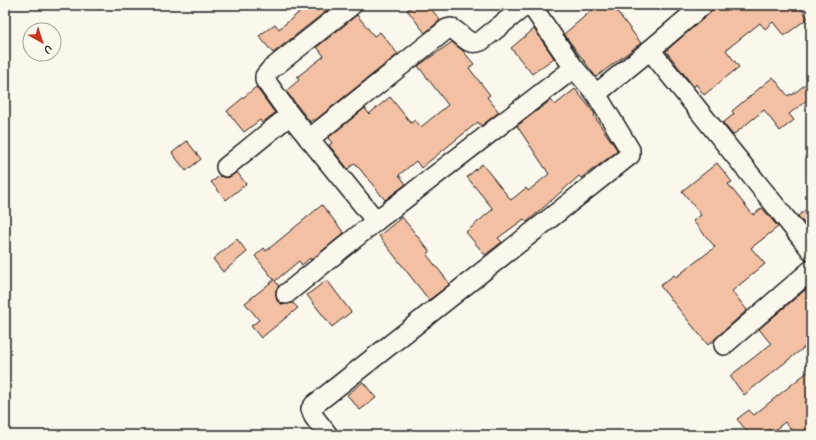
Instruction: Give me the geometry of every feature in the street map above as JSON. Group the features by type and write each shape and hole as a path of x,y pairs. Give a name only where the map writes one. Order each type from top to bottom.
{"street":[{"path":"352,5 265,76 267,83 290,116 376,221"},
{"path":"309,139 447,29 451,28 457,31 469,43 474,44 481,41 526,5"},
{"path":"328,435 312,414 311,409 314,405 629,156 630,150 596,94 574,68 532,5"},
{"path":"596,94 703,5"},
{"path":"650,50 811,250"},
{"path":"286,294 376,221 574,68"},
{"path":"226,168 290,116"},
{"path":"724,345 811,270"}],"building":[{"path":"296,5 334,5 273,53 259,36 275,24 279,29 301,11"},
{"path":"414,5 428,5 440,20 425,33 407,10"},
{"path":"598,5 612,5 641,43 596,77 564,34"},
{"path":"718,5 790,5 794,10 799,6 808,18 784,36 773,22 765,29 760,23 726,50 739,67 704,95 696,84 694,87 666,51"},
{"path":"357,15 374,36 380,32 398,54 314,121 313,119 310,122 286,91 299,80 297,77 324,56 317,47"},
{"path":"534,29 554,58 532,74 511,48"},
{"path":"452,42 463,51 474,64 469,68 490,95 487,97 499,112 481,126 478,122 421,168 416,161 399,175 406,184 385,200 355,163 348,169 329,145 332,143 328,138 365,108 369,114 390,97 411,123 415,120 421,127 448,105 418,66"},
{"path":"773,77 788,96 790,94 792,95 811,80 811,97 789,114 794,120 780,131 764,110 733,135 723,123 734,114 732,111"},
{"path":"256,87 275,113 262,123 260,120 244,132 227,111"},
{"path":"575,89 595,114 594,116 618,151 581,178 579,176 527,222 524,219 498,238 502,242 485,255 466,232 493,209 467,177 482,164 511,200 526,188 528,191 549,174 517,126 551,100 555,105"},
{"path":"187,141 201,159 186,171 172,153"},
{"path":"717,163 732,182 728,184 753,215 762,208 778,227 751,248 765,264 732,291 747,310 708,345 660,286 674,275 676,277 715,247 693,221 701,215 682,191"},
{"path":"237,172 246,184 226,200 211,182 220,176 228,178"},
{"path":"322,205 344,233 311,260 310,258 302,265 299,261 275,281 279,286 276,290 277,301 282,304 293,303 298,308 261,338 251,326 259,320 245,303 274,280 255,256 264,248 266,251"},
{"path":"811,205 811,232 798,216"},
{"path":"402,217 430,252 427,255 450,284 429,300 379,236"},
{"path":"237,239 247,252 223,272 213,259"},
{"path":"327,280 351,312 332,327 307,295"},
{"path":"811,285 811,342 744,395 730,376 771,344 759,329"},
{"path":"811,369 811,435 795,435 785,422 771,433 769,429 762,435 750,435 737,419 749,410 754,415"},
{"path":"363,382 376,398 360,410 347,395"}]}
